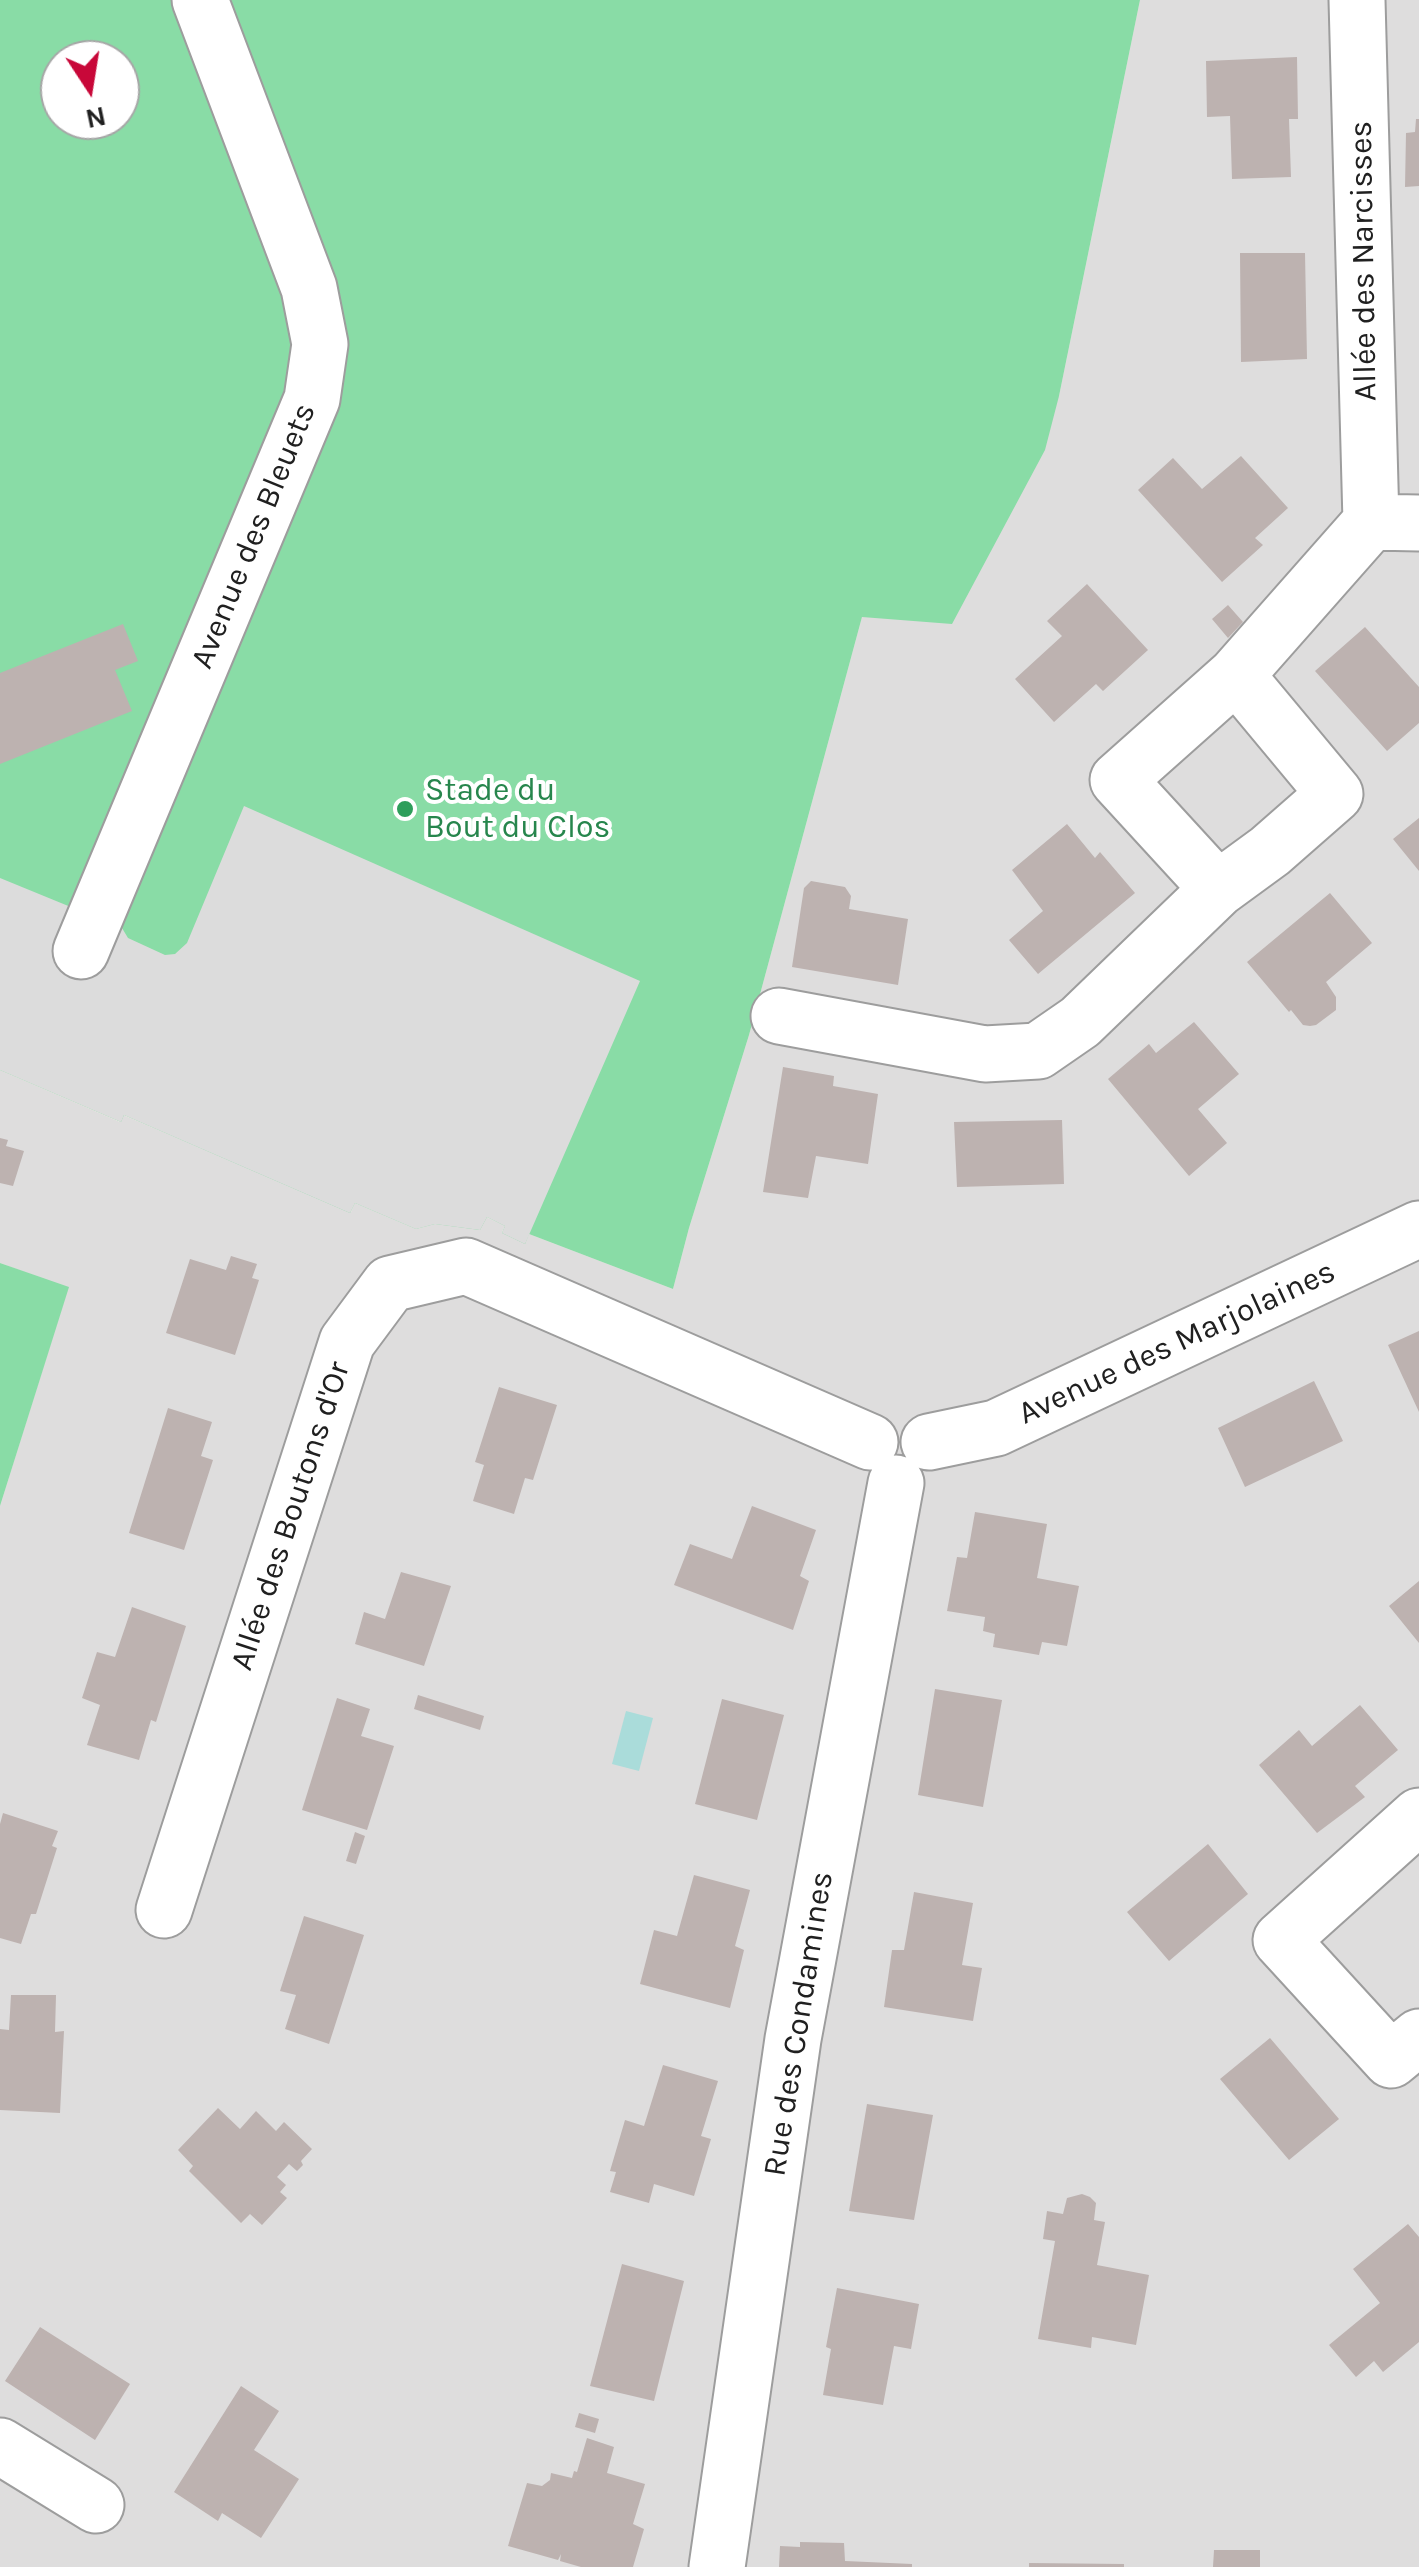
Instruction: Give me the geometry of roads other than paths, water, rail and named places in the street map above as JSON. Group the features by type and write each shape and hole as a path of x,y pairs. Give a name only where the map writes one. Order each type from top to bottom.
{"street":[{"name":"Avenue des Bleuets","path":"81,950 312,399 320,344 309,288 200,0"},
{"name":"Allée des Narcisses","path":"1358,0 1395,522"},
{"path":"1218,889 1118,780 1236,675 1395,522"},
{"path":"779,1016 985,1054 1038,1051 1080,1022 1218,889 1270,851 1335,794 1236,675"},
{"name":"Avenue des Marjolaines","path":"898,1456 996,1428 1419,1229"},
{"name":"Allée des Boutons d'Or","path":"164,1910 347,1342 390,1284 466,1266 898,1456"},
{"name":"Rue des Condamines","path":"717,2567 793,2040 898,1456"},
{"path":"1410,2065 1281,1940 1419,1816"},
{"path":"0,2446 96,2505"}],"water":[{"path":"626,1711 653,1718 639,1771 612,1764"}],"place":[{"name":"Stade du Bout du Clos","path":"405,809"}]}
